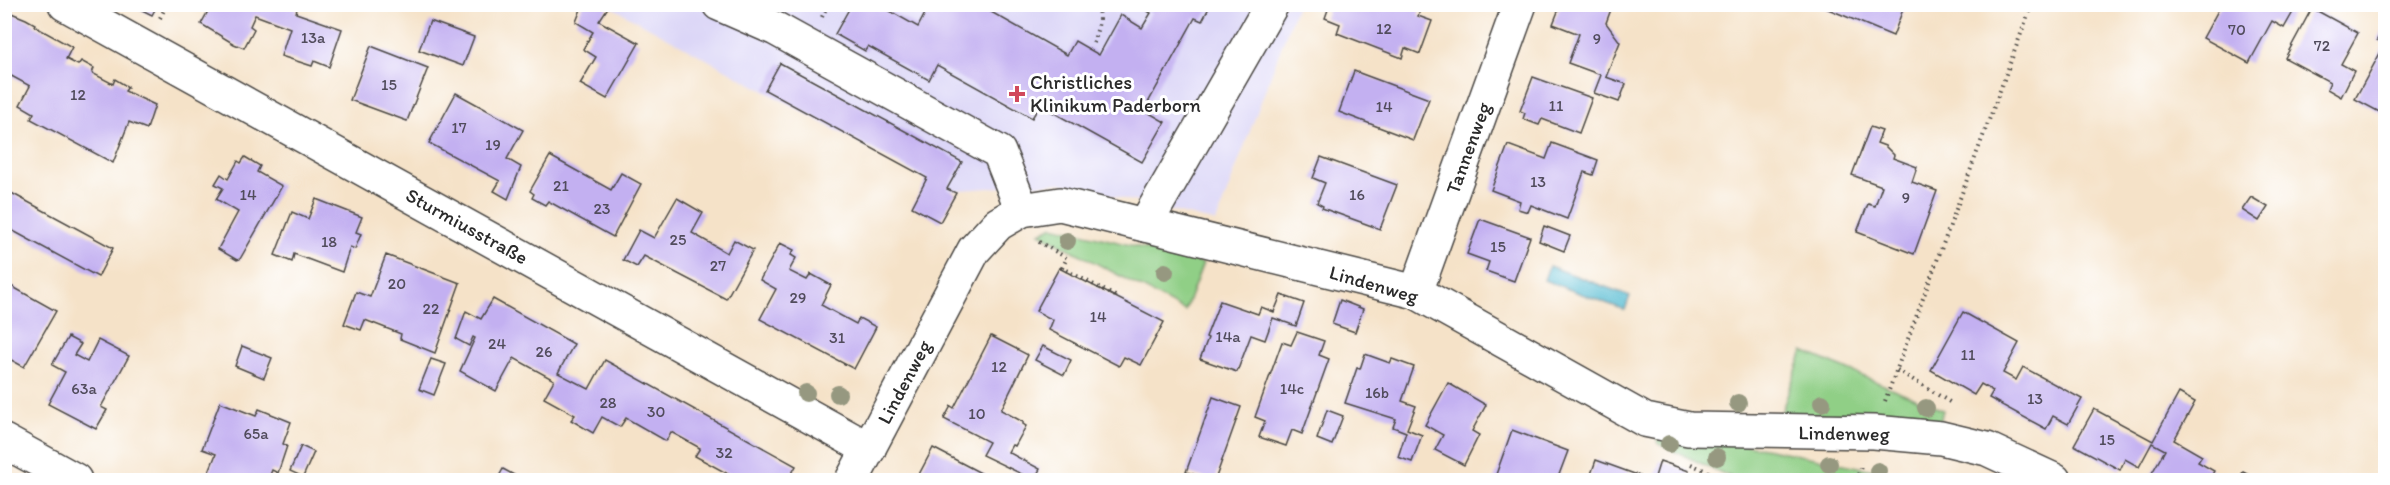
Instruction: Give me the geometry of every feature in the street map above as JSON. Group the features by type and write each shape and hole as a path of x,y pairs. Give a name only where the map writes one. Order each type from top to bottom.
{"street":[{"name":"Sturmiusstraße","path":"65,4 869,449"},
{"path":"719,4 776,29 999,152 1022,210"},
{"path":"1145,225 1272,4"},
{"name":"Tannenweg","path":"1416,292 1520,4"},
{"name":"Lindenweg","path":"852,480 974,250 998,224 1022,210 1060,204 1416,292 1645,420 1689,429 1874,432 1941,438 1987,449 2054,480"},
{"path":"4,441 75,480"}],"path":[{"path":"1093,43 1098,28 1099,10 1095,4"},
{"path":"1874,432 2032,4"},
{"path":"1022,210 1034,239 1067,258 1062,268 1119,298"}],"shaded area":[{"name":"Christliches Klinikum Paderborn","path":"608,5 1297,5 1216,222 1061,183 947,191"}],"green space":[{"path":"1053,226 1203,263 1185,311 1040,233"},
{"path":"1803,351 1943,410 1940,422 1781,413"},
{"path":"1655,429 1923,480 1737,480 1659,444"}],"water":[{"path":"1549,266 1630,296 1625,310 1544,280"}],"building":[{"path":"130,4 158,4 152,15"},
{"path":"212,4 298,4 296,13 342,29 329,67 314,61 312,66 281,56 290,28 255,15 250,26 254,29 244,48 234,44 201,24"},
{"path":"583,4 609,6 599,21 639,43 607,99 580,84 596,57 583,49 593,32 576,22"},
{"path":"842,4 882,4 881,6 918,27 930,4 961,4 966,7 968,4 977,4 1067,55 1075,41 1099,55 1121,15 1142,28 1151,13 1142,8 1144,4 1211,4 1202,21 1195,18 1144,110 1165,122 1142,162 1040,105 1032,118 937,65 929,80 868,46 865,51 835,34 849,9"},
{"path":"1330,4 1416,4 1421,6 1418,16 1432,21 1420,54 1405,48 1402,58 1337,33 1340,24 1325,18"},
{"path":"1561,4 1613,4 1606,23 1620,42 1606,77 1626,84 1619,102 1594,93 1601,75 1568,63 1579,34 1553,24"},
{"path":"1816,4 1905,4 1893,36"},
{"path":"2221,5 2297,5 2284,28 2272,21 2249,63 2203,38"},
{"path":"2312,8 2358,33 2341,64 2354,71 2341,97 2327,89 2330,82 2285,58"},
{"path":"4,10 26,19 35,24 34,26 72,47 66,59 78,65 81,61 94,68 92,73 113,84 115,79 128,87 125,91 155,105 147,129 129,122 113,163 31,119 34,113 20,105 30,86 4,72"},
{"path":"430,21 474,37 463,66 419,50"},
{"path":"2385,24 2385,44 2377,40"},
{"path":"2385,44 2385,115 2355,99"},
{"path":"371,46 428,68 407,121 350,100"},
{"path":"780,63 962,162 947,189 956,193 940,222 912,207 927,178 765,90"},
{"path":"1354,71 1429,99 1413,140 1339,112"},
{"path":"1533,77 1592,98 1579,133 1542,119 1539,125 1523,119 1525,113 1520,111"},
{"path":"456,93 523,130 507,159 521,167 508,199 494,191 500,181 429,143"},
{"path":"1870,127 1882,131 1877,143 1885,146 1894,155 1893,158 1917,167 1912,182 1937,191 1914,254 1857,232 1868,204 1875,206 1882,186 1852,175"},
{"path":"1552,143 1598,160 1593,175 1584,172 1567,219 1531,205 1528,212 1518,209 1520,201 1491,190 1508,145 1546,159"},
{"path":"550,156 611,190 621,173 641,184 613,237 548,201 545,205 532,198 534,194 530,191"},
{"path":"245,157 260,166 257,172 282,186 240,259 237,260 218,249 238,212 216,199 223,188 215,184 221,174 228,179 238,161 241,163"},
{"path":"1321,157 1397,185 1380,229 1322,208 1323,206 1317,203 1325,183 1313,178"},
{"path":"4,189 113,248 98,277 4,226"},
{"path":"2251,197 2268,207 2259,221 2242,210"},
{"path":"677,198 703,213 692,233 727,253 734,240 753,250 726,299 644,256 637,267 623,260 639,230 654,238"},
{"path":"316,199 362,217 356,232 361,234 355,249 350,247 342,272 294,254 292,262 275,255 292,212 308,219"},
{"path":"1480,219 1530,237 1514,281 1486,271 1489,262 1467,254"},
{"path":"1544,226 1570,236 1564,251 1539,241"},
{"path":"780,243 794,250 791,255 796,258 789,271 807,280 811,274 831,285 821,305 856,324 859,318 876,327 854,369 760,319 776,289 760,280"},
{"path":"386,255 460,283 435,353 400,339 401,334 365,320 361,330 344,324 356,292 370,297"},
{"path":"1059,268 1164,322 1141,365 1124,357 1119,366 1049,330 1053,320 1036,311"},
{"path":"4,282 56,311 24,367 4,356"},
{"path":"1281,295 1304,303 1296,326 1273,318 1265,340 1251,335 1237,372 1200,359 1220,301 1258,314 1261,307 1274,312"},
{"path":"493,299 574,344 558,373 589,389 605,360 796,466 788,480 739,480 695,456 700,448 671,432 666,441 626,418 620,427 602,417 593,433 571,420 575,415 544,398 554,380 514,358 496,391 460,371 475,338 473,337 469,346 456,339 466,311 481,319"},
{"path":"1340,300 1363,309 1355,332 1332,324"},
{"path":"1963,312 2019,343 2003,373 2016,380 2023,367 2082,399 2068,424 2053,416 2046,429 1989,398 1993,391 1981,384 1974,395 1931,370"},
{"path":"1297,332 1324,341 1319,355 1329,359 1302,434 1292,430 1286,446 1259,437 1265,421 1255,417 1282,342 1291,345"},
{"path":"991,336 1028,355 1001,410 1026,426 1015,446 1012,445 1008,452 1040,469 1034,480 982,455 989,442 944,419 951,406 954,408"},
{"path":"68,337 81,344 74,355 87,362 98,340 129,356 101,407 107,410 96,429 48,404 65,372 52,365"},
{"path":"242,346 272,358 264,378 235,366"},
{"path":"1043,346 1071,360 1064,375 1035,360"},
{"path":"1365,354 1390,363 1392,359 1414,367 1402,401 1416,406 1407,429 1422,435 1412,462 1398,457 1406,432 1393,427 1396,419 1345,403 1357,368 1360,369"},
{"path":"431,359 446,364 434,395 419,389"},
{"path":"1448,383 1486,405 1472,431 1479,435 1464,465 1435,450 1443,435 1425,425"},
{"path":"2179,393 2195,402 2174,440 2202,456 2198,462 2214,471 2209,480 2148,480 2165,450 2152,443 2139,467 2125,459 2120,470 2074,445 2094,409 2153,441"},
{"path":"1213,397 1241,407 1215,480 1211,480 1186,472"},
{"path":"220,402 256,416 259,409 291,422 283,444 287,446 278,473 272,470 268,480 206,479 216,454 202,449"},
{"path":"1327,410 1343,416 1332,445 1317,439"},
{"path":"1512,430 1568,451 1557,480 1494,480"},
{"path":"301,446 314,452 303,477 290,471"},
{"path":"933,448 994,480 916,480"},
{"path":"1596,460 1640,476 1638,480 1589,480"},
{"path":"1660,461 1689,471 1686,480 1654,480"},
{"path":"503,469 523,480 497,480"},
{"path":"2243,472 2259,480 2238,480"}],"place":[{"name":"Christliches Klinikum Paderborn","path":"1017,94"}]}
